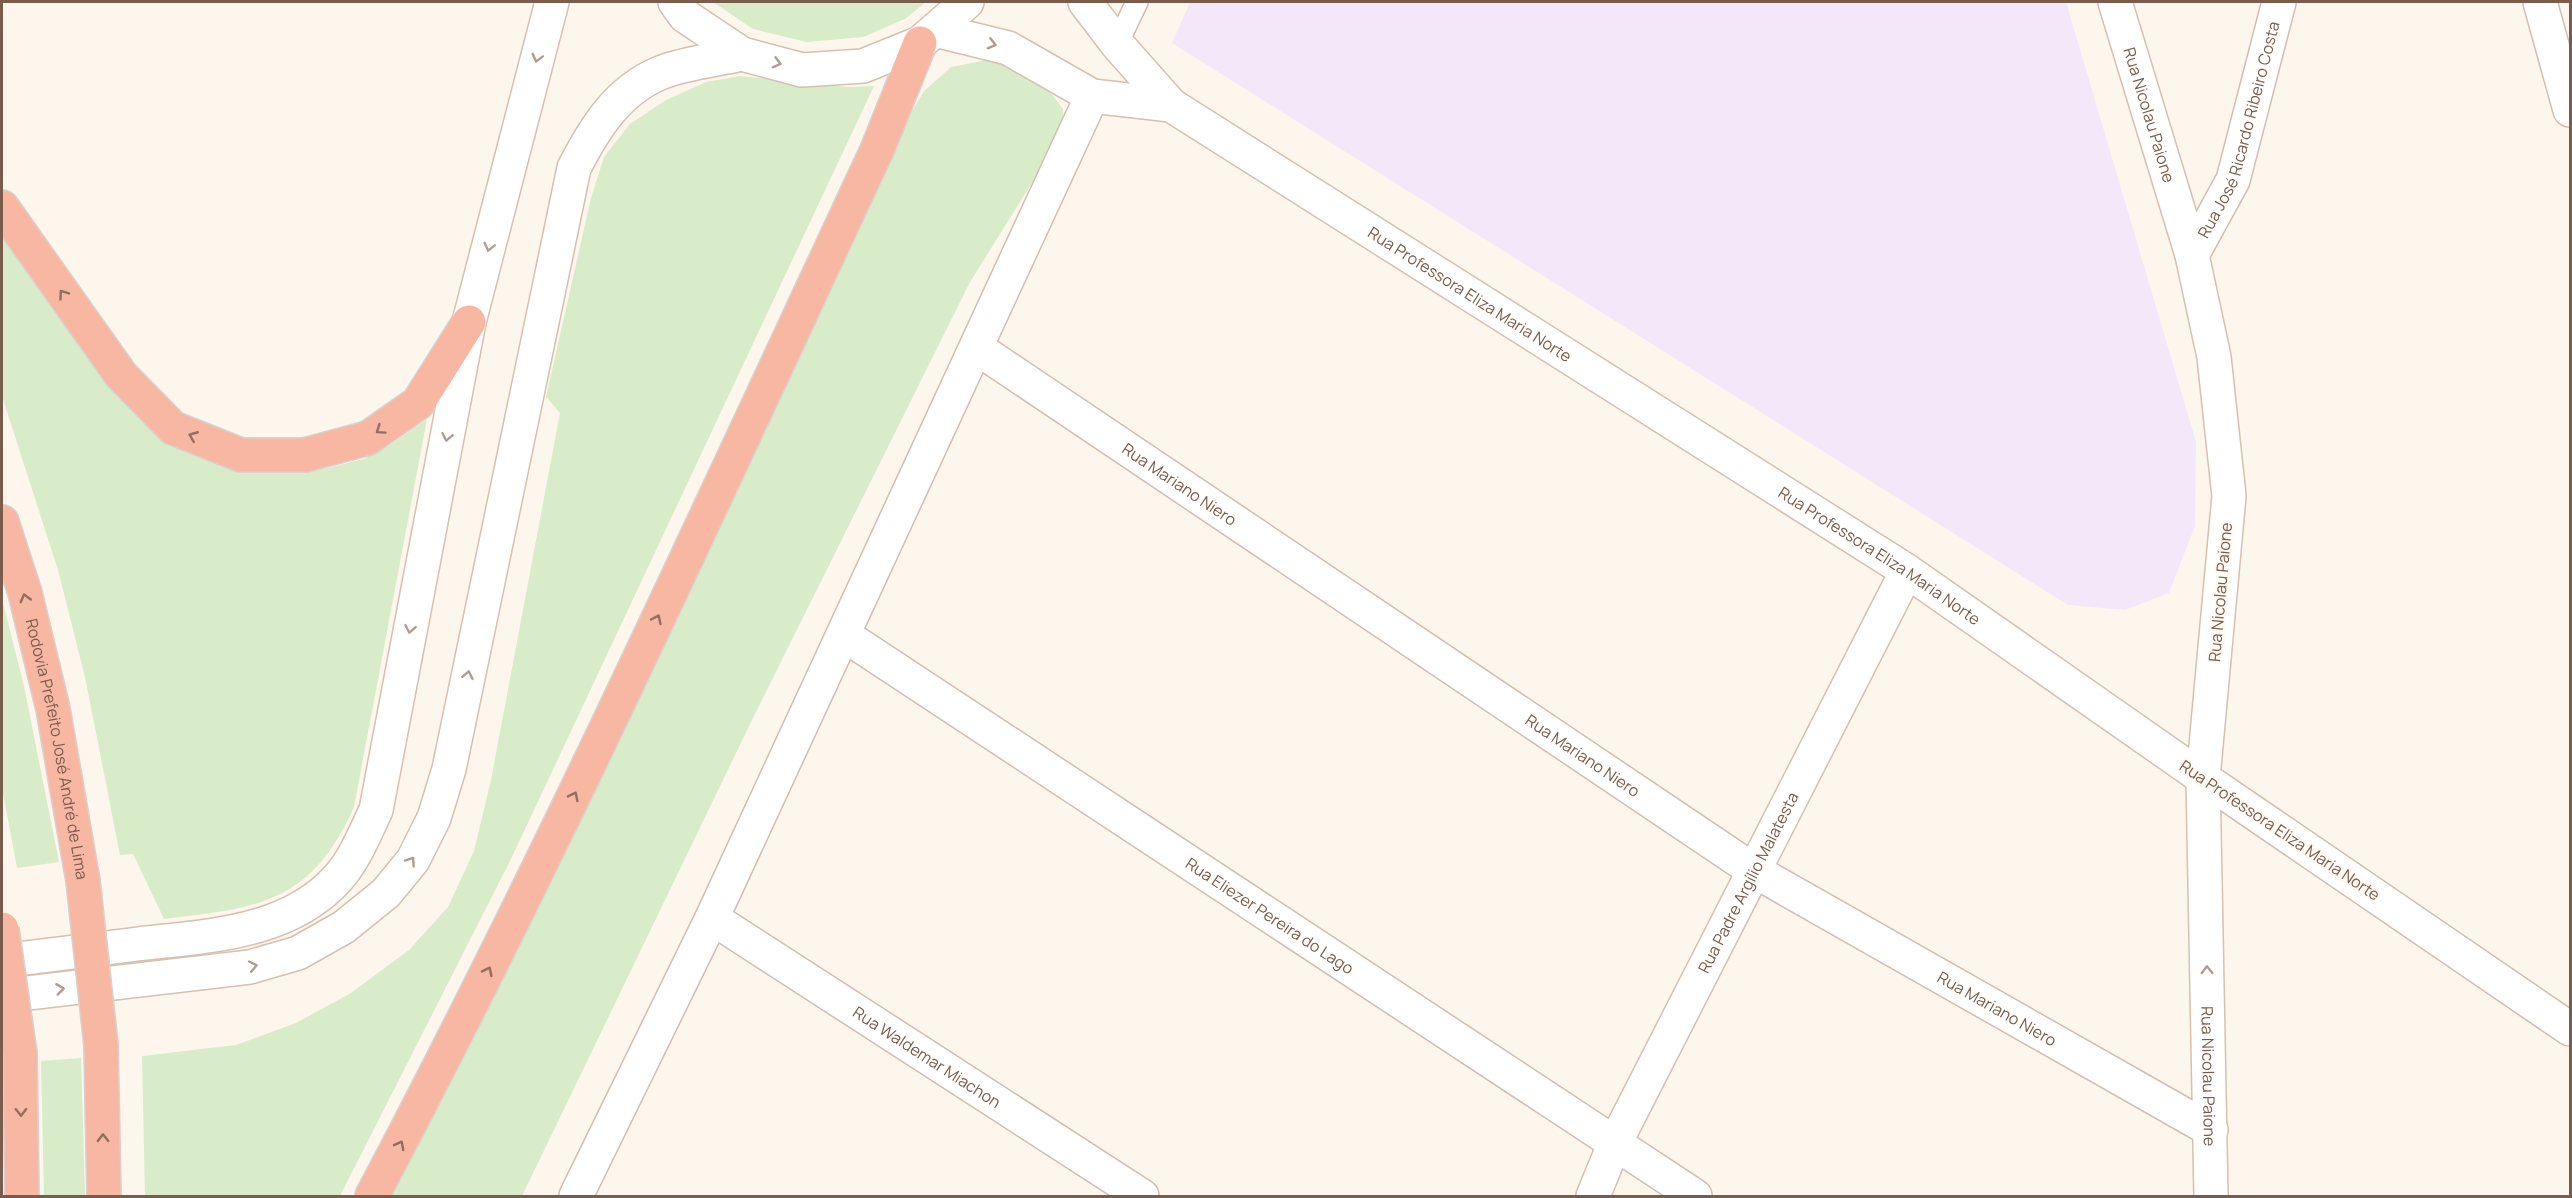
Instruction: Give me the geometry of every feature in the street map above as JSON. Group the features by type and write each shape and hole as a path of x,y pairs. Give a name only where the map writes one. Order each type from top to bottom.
{"highway":[{"path":"372,1197 437,1073 577,791 877,150 928,36"},
{"path":"2,207 121,375 173,428 241,455 305,455 368,438 418,403 469,322"},
{"name":"Rodovia Prefeito José André de Lima","path":"2,522 25,593 53,709 83,881 101,1045 104,1197"},
{"path":"2,929 20,1053 22,1197"}],"street":[{"path":"2,961 238,932 277,919 307,903 338,879 357,850 376,810 469,322 552,2"},
{"path":"675,2 685,15 742,54 802,70 863,66 928,36 967,2"},
{"path":"1085,2 1117,44 1171,105"},
{"name":"Rua Nicolau Paione","path":"2115,2 2192,255 2214,357 2229,496 2203,778 2211,1197"},
{"name":"Rua José Ricardo Ribeiro Costa","path":"2192,255 2233,180 2279,2"},
{"path":"2540,2 2571,110"},
{"path":"928,36 1008,48 1092,96 1171,105"},
{"path":"2,996 250,967 298,954 344,927 386,893 413,860 434,818 449,769 574,168 595,128 624,95 660,73 742,54"},
{"path":"576,1197 712,918 1092,96"},
{"name":"Rua Professora Eliza Maria Norte","path":"1171,105 1907,571 2203,778 2571,1029"},
{"name":"Rua Mariano Niero","path":"977,348 1753,870 2211,1130"},
{"name":"Rua Padre Argílio Malatesta","path":"1593,1197 1614,1144 1907,571"},
{"name":"Rua Eliezer Pereira do Lago","path":"844,636 1695,1197"},
{"name":"Rua Waldemar Miachon","path":"712,918 1142,1197"}],"lane":[{"path":"1117,44 1137,2"}],"shaded area":[{"path":"1190,2 2066,2 2196,442 2195,526 2169,593 2125,610 2068,605 1172,43"}],"green space":[{"path":"713,2 926,2 905,19 863,37 807,42 753,29"},
{"path":"992,59 1033,70 1063,109 1063,133 970,282 752,720 522,1196 387,1196 893,142 924,91 951,67"},
{"path":"740,76 847,87 874,86 511,859 340,1196 145,1196 142,1056 236,1045 296,1023 351,993 409,950 448,907 474,851 491,780 560,413 546,397 591,198 604,157 630,124 666,100 706,82"},
{"path":"2,228 112,381 246,468 286,472 328,468 363,459 387,447 427,419 354,807 337,839 320,863 300,882 278,895 255,904 228,910 164,919 133,854 120,855 85,677 58,570 2,396"},
{"path":"2,599 24,686 59,862 17,868 2,788"},
{"path":"81,1058 85,1196 44,1196 41,1061"}]}
